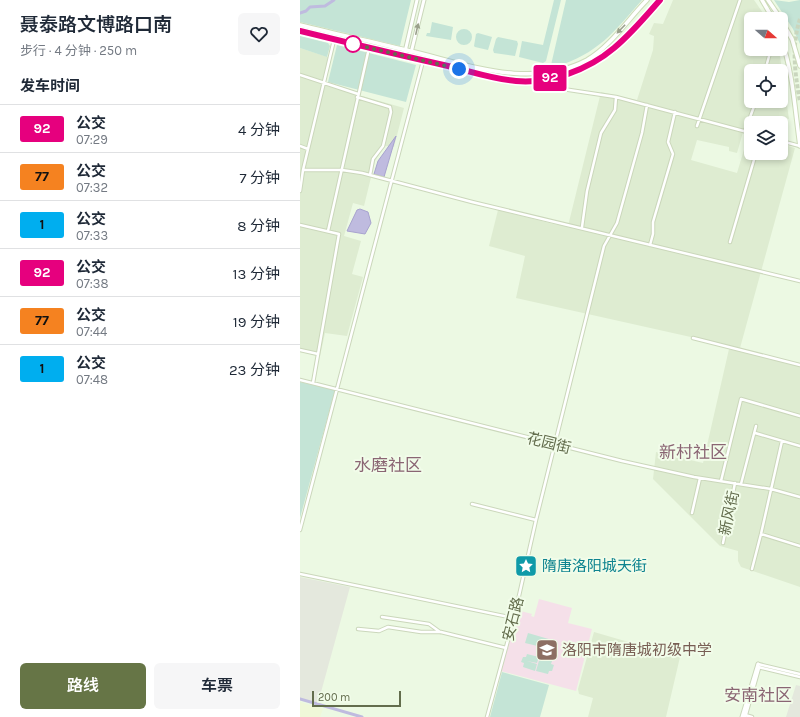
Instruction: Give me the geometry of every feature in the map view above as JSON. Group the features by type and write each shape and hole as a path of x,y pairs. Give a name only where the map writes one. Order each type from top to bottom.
{"main road":[{"path":"300,25 468,66 507,73 536,74 570,68 588,59 625,26 647,0"},
{"path":"300,31 484,76 517,81 555,77 589,64 614,49 660,0"},
{"path":"762,0 769,12"},
{"path":"768,0 776,12"},
{"path":"788,32 792,39 800,66"},
{"path":"786,56 800,146"},
{"path":"794,102 800,101"}],"street":[{"path":"404,56 417,0"},
{"path":"410,58 424,0"},
{"path":"697,126 740,0"},
{"path":"300,191 303,170 322,82 334,40"},
{"path":"328,231 369,48"},
{"path":"300,530 423,61"},
{"path":"300,75 390,107 391,112 383,146 374,159 370,175"},
{"path":"556,88 616,97 744,131"},
{"path":"582,227 587,191 601,133 615,110 616,97"},
{"name":"安石路","path":"487,717 514,618 554,444 604,246 617,223 642,133 647,105"},
{"path":"650,245 653,234 653,222 672,154 668,142 674,112"},
{"path":"788,143 800,146"},
{"path":"300,146 308,148"},
{"path":"730,242 754,160"},
{"path":"303,170 342,170 370,175 800,281"},
{"path":"300,225 339,234 313,383"},
{"path":"693,338 800,365"},
{"path":"300,350 318,354"},
{"name":"花园街","path":"300,380 554,444 700,478 771,489 800,498"},
{"path":"721,481 741,399 800,416"},
{"path":"741,484 756,426"},
{"path":"755,433 800,446"},
{"path":"752,569 782,441"},
{"path":"692,512 700,478"},
{"name":"新风街","path":"723,543 735,483"},
{"path":"472,504 536,520"},
{"path":"761,534 800,546"},
{"path":"300,574 514,618"},
{"path":"382,617 428,624 441,632"},
{"path":"358,628 379,631 388,627 422,632 441,632 506,648"},
{"path":"758,666 800,674"},
{"path":"758,666 800,677"},
{"path":"752,717 744,716 758,666"}],"shaded area":[{"path":"300,0 411,0 400,46 300,22"},
{"path":"554,0 561,0 546,61 543,63 519,57 522,41 543,45"},
{"path":"566,0 642,0 604,41 583,55 555,67 551,65"},
{"path":"673,0 754,0 762,12 744,12 744,56 780,56 781,64 744,64 744,108 787,108 789,119 788,116 744,116 744,132 737,153 729,151 729,147 697,140 691,160 737,173 744,150 744,160 788,160 788,146 795,148 740,348 516,298 525,256 489,246 498,210 553,224 568,226 601,92 637,100 653,50 654,36 649,34 654,23 663,24"},
{"path":"774,0 789,2 800,0 800,44 788,21 788,12 782,12"},
{"path":"432,22 453,27 451,40 426,36 427,33 430,33"},
{"path":"461,29 467,29 472,34 470,43 467,45 461,45 456,40 456,34"},
{"path":"478,33 492,37 488,50 474,46 476,34"},
{"path":"300,36 328,43 330,46 327,57 300,48"},
{"path":"498,37 517,41 518,44 515,56 494,53 493,50"},
{"path":"337,45 416,65 406,102 328,82"},
{"path":"300,48 331,58 324,85 404,108 394,147 385,146 375,161 364,206 353,203 344,236 361,241 352,274 363,277 347,336 325,333 320,356 300,352"},
{"path":"396,136 384,177 374,174 378,161"},
{"path":"360,209 368,212 371,223 365,234 347,231 357,210"},
{"path":"729,349 800,366 800,587 741,567 738,561 738,551 720,546 653,479 656,452 703,463"},
{"path":"300,382 335,390 300,518"},
{"path":"300,577 350,587 318,703 300,698"},
{"name":"洛阳市隋唐城初级中学","path":"539,599 572,608 568,623 592,629 576,691 501,671 517,610 532,614 531,616 534,617"},
{"path":"594,632 680,657 666,717 588,717 593,698 579,694 578,689"},
{"path":"528,633 552,640 550,649 525,643"},
{"path":"527,654 539,657 537,663 527,661 537,664 535,671 523,667 524,663 521,662 523,657 526,657"},
{"path":"540,657 552,661 551,664 554,665 552,671 549,671 548,674 536,671"},
{"path":"502,672 549,685 540,717 490,717"},
{"path":"796,685 800,686 800,717 786,717"},
{"path":"300,702 323,709 320,717 300,717"}],"waterway":[{"path":"300,13 306,11 310,7 325,6 334,0"},
{"path":"300,699 362,717"}],"tunnel":[{"path":"800,19 797,29 795,50 795,71 800,102"}],"bus line":[{"name":"92","path":"300,31 484,76 517,81 533,81 572,72 598,60 614,49 660,0"}],"place":[{"name":"隋唐洛阳城天街","path":"526,566"},
{"name":"洛阳市隋唐城初级中学","path":"547,650"}],"district":[{"name":"新村社区","path":"693,452"},
{"name":"水磨社区","path":"388,465"},
{"name":"安南社区","path":"758,695"}],"route":[{"path":"353,44 459,69"}]}
